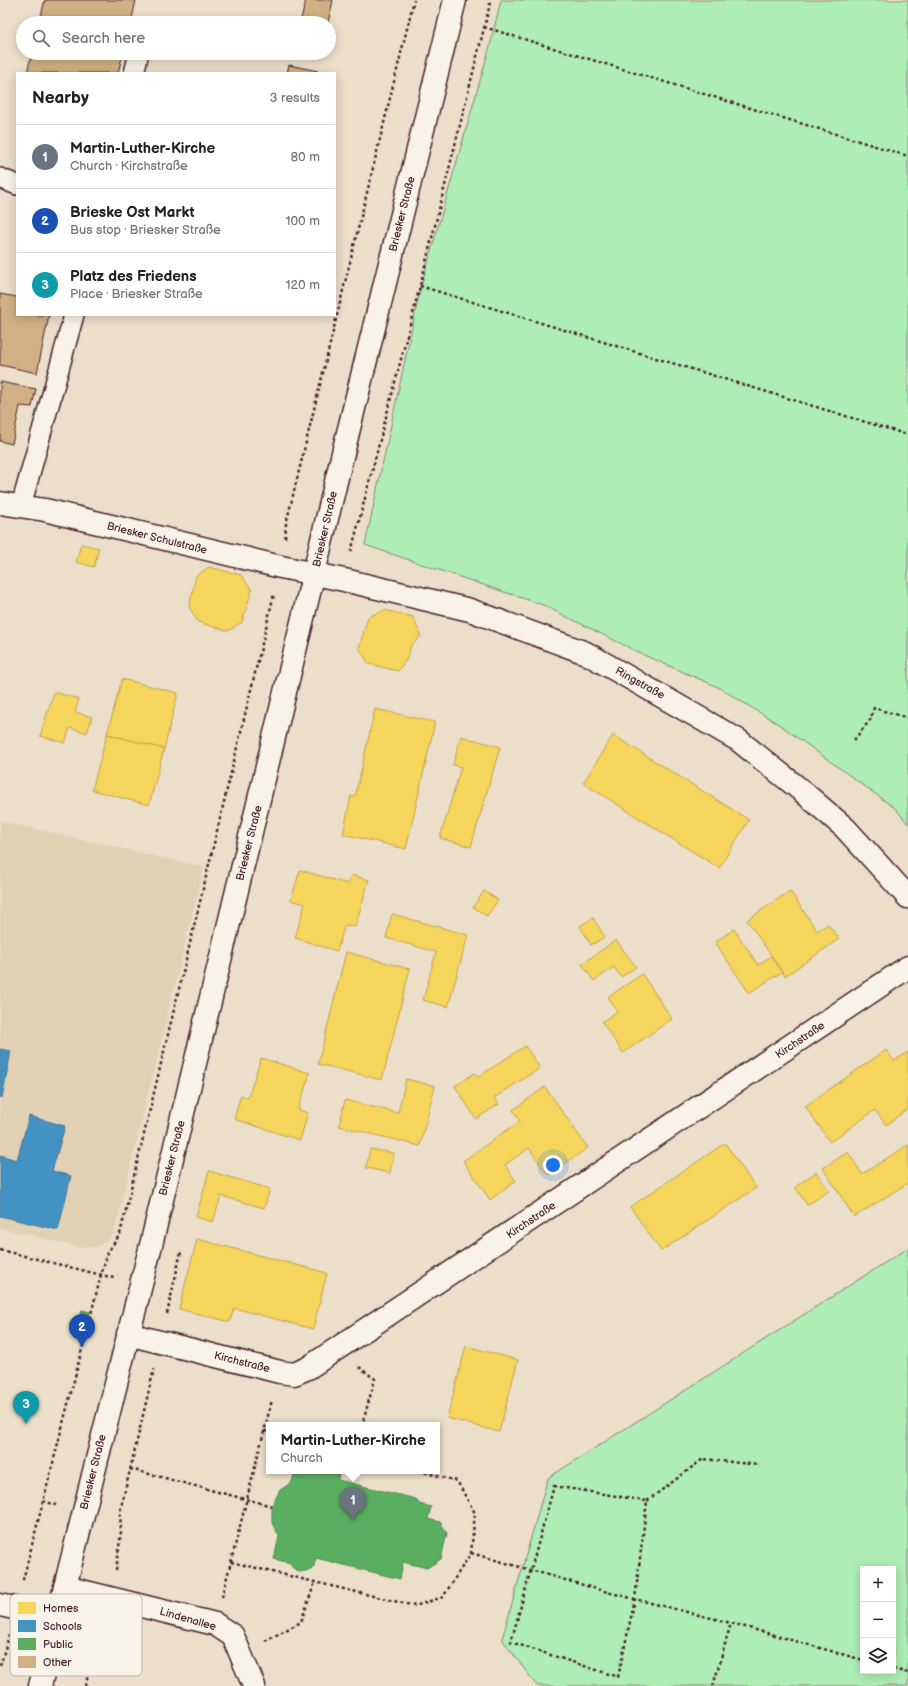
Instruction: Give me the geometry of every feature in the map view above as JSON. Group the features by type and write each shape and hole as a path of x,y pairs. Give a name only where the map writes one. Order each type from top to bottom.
{"street":[{"name":"Briesker Straße","path":"63,1594 141,1284 341,461 455,0"},
{"name":"Briesker Schulstraße","path":"0,503 45,510 314,575"},
{"name":"Ringstraße","path":"314,575 344,580 470,610 586,653 738,740 802,791 845,828 908,897"},
{"name":"Kirchstraße","path":"128,1334 161,1341 280,1372 294,1374 308,1368 908,967"},
{"name":"Lindenallee","path":"65,1587 94,1594"},
{"name":"Lindenallee","path":"142,1606 215,1624 233,1636 254,1686"},
{"name":"Briesker Straße","path":"40,1686 42,1676"}],"lane":[{"path":"0,178 16,185"},
{"path":"21,506 74,316"}],"path":[{"path":"11,1594 101,1275 108,1252 120,1234 281,567 285,546 286,524 414,0"},
{"path":"344,580 420,286 491,0"},
{"path":"484,27 908,156"},
{"path":"420,286 908,435"},
{"path":"854,740 870,720 874,708 908,718"},
{"path":"112,1594 121,1532 120,1512 182,1249"},
{"path":"0,1250 141,1284"},
{"path":"336,1350 375,1379 363,1422"},
{"path":"266,1422 280,1372"},
{"path":"215,1624 266,1424"},
{"path":"647,1501 635,1599 618,1677 510,1642 554,1486 647,1501 703,1459 759,1465"},
{"path":"130,1469 272,1506"},
{"path":"231,1562 415,1606 443,1596 471,1553 475,1513 457,1481 431,1474"},
{"path":"471,1553 635,1599 731,1623 860,1659"},
{"path":"240,1653 302,1622 315,1582"},
{"path":"0,1666 8,1606"},
{"path":"713,1686 731,1623"},
{"path":"896,1670 908,1673"},
{"path":"85,1686 88,1676"}],"shaded area":[{"path":"0,821 204,867 114,1233 107,1241 96,1247 78,1247 0,1228"}],"green space":[{"path":"501,0 908,0 908,824 896,809 780,725 718,687 646,656 543,605 365,545 421,286 490,46"},
{"path":"908,1248 908,1686 537,1686 502,1639 548,1478"}],"building: Homes":[{"path":"81,544 99,548 94,567 76,562"},
{"path":"209,567 241,575 252,590 242,622 228,631 198,622 189,607 196,576"},
{"path":"385,610 413,617 421,636 411,646 406,660 398,671 369,664 359,648 368,617"},
{"path":"122,679 178,693 164,749 107,734"},
{"path":"54,692 79,699 75,712 92,717 87,733 70,728 65,743 40,736"},
{"path":"375,709 435,722 406,849 343,834 351,796 355,797"},
{"path":"107,734 164,749 149,805 92,790"},
{"path":"613,735 749,820 719,868 583,783"},
{"path":"461,736 500,747 471,847 440,838 461,767 453,765"},
{"path":"300,870 348,884 351,875 369,880 355,927 345,925 337,951 295,938 305,904 291,900"},
{"path":"484,891 498,900 487,916 473,907"},
{"path":"790,891 817,931 828,924 839,939 785,976 747,920"},
{"path":"392,914 468,935 448,1007 423,1000 436,952 386,938"},
{"path":"593,918 605,937 591,945 580,926"},
{"path":"734,929 758,965 771,956 782,972 749,993 715,942"},
{"path":"616,940 636,967 621,977 614,967 594,981 582,964"},
{"path":"346,952 410,969 382,1080 318,1064"},
{"path":"642,974 672,1019 623,1053 602,1022 617,1011 608,997"},
{"path":"525,1046 540,1068 494,1098 499,1104 476,1119 455,1086 475,1073 478,1077"},
{"path":"886,1050 894,1061 908,1052 908,1109 886,1125 875,1110 830,1142 805,1106"},
{"path":"261,1058 310,1073 298,1110 308,1113 300,1140 234,1119 241,1095 248,1098"},
{"path":"406,1079 435,1086 420,1146 339,1126 345,1100 398,1113"},
{"path":"545,1087 588,1148 548,1175 529,1148 505,1165 516,1181 490,1200 463,1161 520,1121 513,1110"},
{"path":"725,1143 756,1188 661,1251 630,1207"},
{"path":"908,1145 908,1183 854,1217 823,1168 848,1152 862,1174"},
{"path":"370,1149 394,1153 390,1173 366,1168"},
{"path":"209,1171 270,1189 264,1208 221,1196 213,1222 196,1217"},
{"path":"816,1172 829,1191 807,1205 795,1187"},
{"path":"197,1239 327,1273 313,1329 234,1308 230,1322 179,1309"},
{"path":"466,1346 518,1360 499,1432 447,1418"}],"building: Schools":[{"path":"0,1049 11,1051 2,1098 0,1097"},
{"path":"29,1116 65,1126 52,1171 71,1176 58,1230 0,1216 0,1155 17,1160"}],"building: Public":[{"path":"82,1310 90,1312 83,1339 75,1337"},
{"path":"294,1474 339,1474 338,1480 416,1499 419,1504 431,1507 428,1519 440,1522 447,1533 441,1559 427,1568 403,1562 400,1579 316,1558 314,1566 311,1570 299,1572 292,1567 290,1563 274,1559 279,1536 272,1523 272,1506 280,1490 292,1482"}],"building: Other":[{"path":"45,0 136,0 133,16 41,16"},
{"path":"306,0 333,0 330,16 302,16"},
{"path":"30,60 121,60 118,72 27,72"},
{"path":"289,65 318,71 318,72 287,72"},
{"path":"0,294 16,297 16,316 49,316 37,373 0,365"},
{"path":"0,382 36,389 32,407 20,406 12,444 0,441"}],"place":[{"name":"Brieske Ost Markt","path":"82,1347"},
{"name":"Platz des Friedens","path":"26,1424"},
{"name":"Martin-Luther-Kirche","path":"353,1520"}]}
